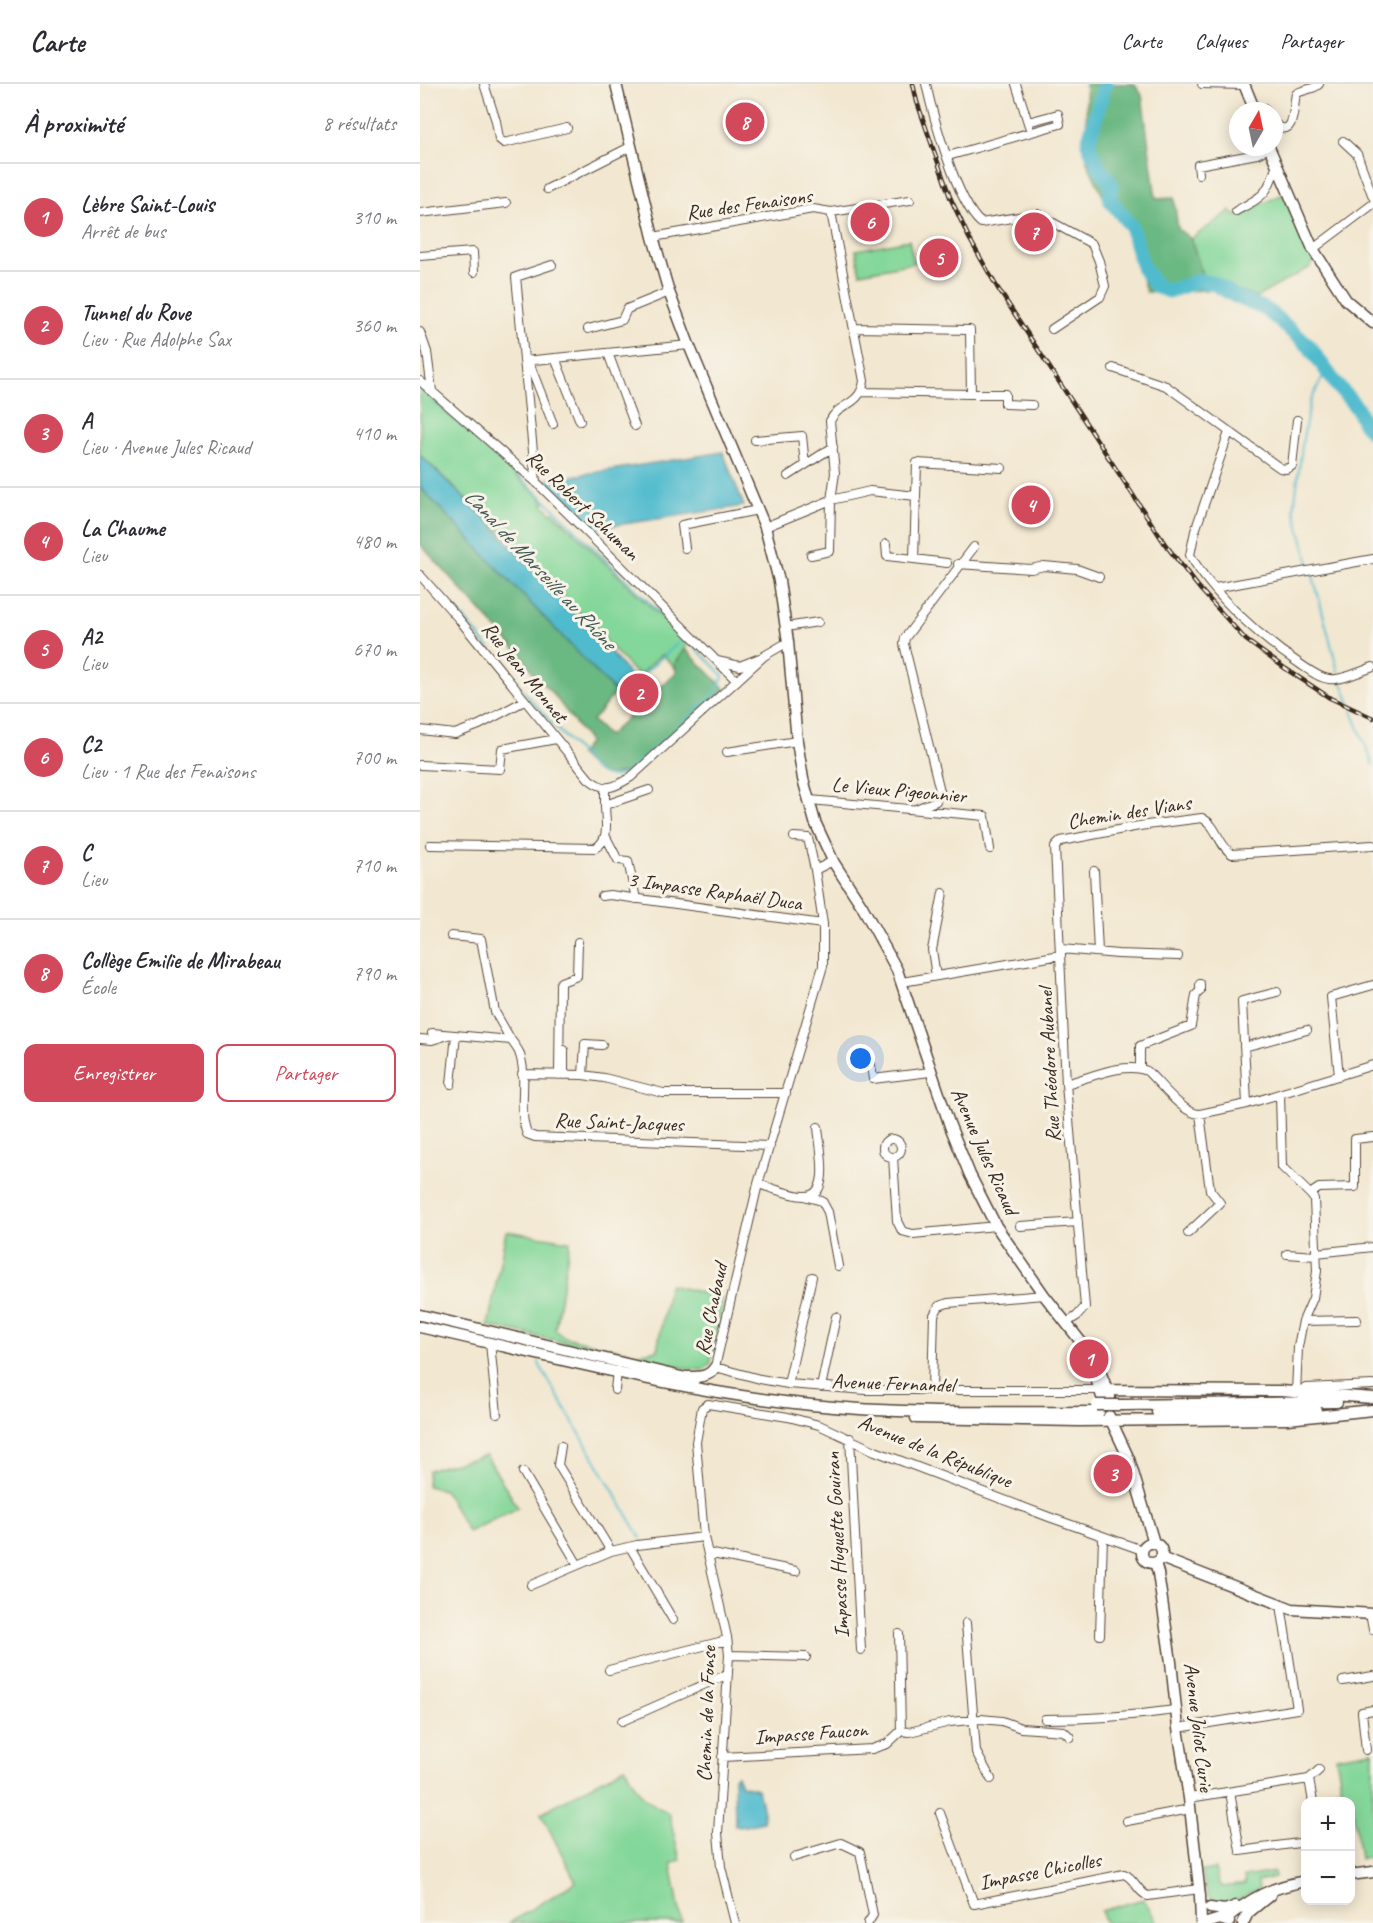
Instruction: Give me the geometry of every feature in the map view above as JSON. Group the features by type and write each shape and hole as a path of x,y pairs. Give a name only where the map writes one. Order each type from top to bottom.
{"street":[{"path":"484,84 496,121 499,139 504,142 567,128"},
{"name":"Avenue Jules Ricaud","path":"616,84 630,147 669,292 765,527 779,581 786,627 796,741 803,779 815,822 833,861 862,906 897,970 930,1072 970,1175 996,1226 1044,1295 1096,1361 1136,1480 1154,1543"},
{"path":"926,84 948,156 967,207 974,218 981,223 1037,214 1092,244 1105,286 1100,297 1052,329"},
{"path":"1017,84 1031,132"},
{"path":"1202,84 1245,85 1252,102"},
{"path":"1283,128 1286,128 1293,121 1296,94 1315,88 1319,84"},
{"path":"948,156 1060,124 1058,114 1028,123"},
{"path":"1343,141 1357,154 1373,197"},
{"path":"547,189 630,147"},
{"path":"1199,174 1198,165 1246,156"},
{"path":"1273,156 1313,249 1346,300 1373,323"},
{"path":"1236,211 1266,192 1277,165"},
{"path":"831,212 910,200"},
{"path":"420,213 506,202"},
{"path":"1313,249 1373,204"},
{"name":"Rue des Fenaisons","path":"653,237 813,209 831,212 855,328 864,381 862,392"},
{"path":"420,256 472,252 474,272"},
{"path":"536,482 526,360 516,277 552,265"},
{"path":"588,329 622,320 627,309 669,292"},
{"path":"855,328 970,330 971,394"},
{"path":"420,332 428,352 432,391"},
{"path":"526,360 689,345"},
{"path":"608,353 635,426"},
{"path":"555,358 580,420"},
{"path":"526,360 553,424"},
{"path":"1113,368 1166,386 1280,468 1286,470 1292,466 1297,420"},
{"name":"Rue Robert Schuman","path":"420,381 536,482 716,660 740,679"},
{"path":"811,555 830,551 831,500 835,474 830,420 833,414 855,400 862,392 1005,394 1005,404 1032,405"},
{"path":"1229,432 1195,531 1190,555 1198,568 1233,608 1287,655 1315,674 1329,679 1373,667"},
{"path":"755,440 802,436 805,465"},
{"path":"788,476 833,447"},
{"path":"914,559 917,463 1002,468"},
{"path":"765,527 831,500 870,491 916,496"},
{"path":"685,548 682,525 758,510"},
{"path":"886,544 887,556 1031,569 1044,566 1077,569 1099,577"},
{"path":"916,809 936,801 940,791 904,644 905,638 955,563 974,547"},
{"path":"1215,588 1373,559"},
{"name":"Rue Jean Monnet","path":"420,575 590,779 598,786 605,788"},
{"path":"786,627 818,622"},
{"path":"716,660 740,666 788,642"},
{"path":"430,845 595,848 603,844 606,837 605,788 617,786 631,777 764,656"},
{"path":"740,666 740,679"},
{"path":"420,730 455,734 479,725 524,700"},
{"path":"420,765 500,768 502,749 556,739"},
{"path":"728,752 796,741"},
{"path":"605,805 649,790"},
{"name":"Le Vieux Pigeonnier","path":"810,800 985,816 990,849"},
{"name":"Chemin des Vians","path":"1061,952 1055,847 1061,841 1139,826 1202,818 1209,821 1224,848 1232,854 1373,844"},
{"path":"606,837 618,860 628,861 636,899"},
{"name":"Rue Chabaud","path":"794,837 808,838 823,924 823,966 758,1184 715,1367 788,1384 888,1391 932,1390 1110,1407"},
{"path":"815,870 833,861"},
{"path":"1094,871 1098,952"},
{"path":"936,976 932,950 943,893"},
{"name":"3 Impasse Raphaël Duca","path":"602,896 823,924"},
{"name":"Rue Saint-Jacques","path":"451,936 482,939 495,1012 519,1052 523,1123 527,1134 535,1137 770,1146"},
{"path":"561,1075 560,984 577,976 578,942"},
{"path":"1061,952 1178,956"},
{"name":"Rue Théodore Aubanel","path":"902,982 1061,952 1066,1084 1085,1307 1066,1323"},
{"path":"1140,1068 1140,1046 1191,1026 1200,984"},
{"path":"1339,1076 1331,997 1373,985"},
{"path":"1247,1104 1242,1000 1277,992"},
{"path":"561,1075 564,1024"},
{"path":"1244,1047 1307,1030"},
{"path":"432,1033 511,1040"},
{"path":"420,1039 432,1040 452,1035"},
{"path":"451,1084 452,1035"},
{"path":"583,1075 585,1044 602,1045"},
{"path":"871,1065 873,1079 930,1072"},
{"path":"1066,1084 1122,1068 1140,1068 1147,1071 1185,1109 1193,1114 1200,1114 1247,1104 1373,1065"},
{"path":"522,1074 583,1075 604,1078 663,1094 786,1093"},
{"path":"1280,1094 1282,1167 1314,1199 1317,1271 1313,1298 1303,1321 1298,1347 1296,1393"},
{"path":"1188,1233 1220,1203 1210,1190 1200,1114"},
{"path":"805,1197 816,1194 821,1186 818,1127"},
{"path":"1310,1194 1319,1188 1354,1187 1355,1139 1373,1137"},
{"path":"893,1157 897,1221 902,1231 913,1234 996,1226"},
{"path":"758,1184 822,1201 828,1212 838,1266"},
{"path":"1020,1226 1078,1222"},
{"path":"1287,1254 1316,1254 1373,1247"},
{"path":"788,1384 812,1277"},
{"path":"932,1390 934,1315 939,1306 948,1303 1044,1295"},
{"name":"Avenue Fernandel","path":"420,1315 681,1377 751,1390 843,1401 933,1405 1110,1407"},
{"path":"821,1387 836,1317"},
{"path":"1303,1321 1357,1320"},
{"name":"Avenue Fernandel","path":"420,1327 729,1394 812,1405 918,1412 1110,1407 1373,1405"},
{"path":"490,1343 497,1414"},
{"path":"681,1377 706,1375 715,1367"},
{"path":"615,1390 617,1371"},
{"path":"1296,1393 1306,1388 1373,1385"},
{"path":"1110,1407 1206,1390 1296,1393 1373,1405"},
{"name":"Avenue de la République","path":"708,1404 788,1416 819,1425 875,1451 1142,1550"},
{"name":"Chemin de la Fonse","path":"708,1404 702,1408 696,1442 704,1537 729,1655 718,1833 721,1867 735,1923"},
{"path":"1110,1407 1288,1419 1373,1405"},
{"name":"Impasse Huguette Gouiran","path":"850,1438 861,1650"},
{"path":"561,1446 558,1465 611,1551"},
{"path":"523,1472 578,1565"},
{"path":"531,1585 611,1551 704,1537"},
{"path":"1100,1635 1103,1537"},
{"path":"1158,1560 1160,1547 1154,1543 1147,1544 1142,1550 1143,1557 1152,1563 1158,1560 1292,1609 1371,1613 1373,1630"},
{"path":"630,1547 673,1620"},
{"path":"708,1553 796,1571"},
{"name":"Avenue Joliot Curie","path":"1158,1560 1175,1710 1189,1804 1201,1923"},
{"path":"1178,1728 1296,1709 1281,1605"},
{"path":"966,1623 976,1752 991,1779"},
{"path":"899,1634 900,1731"},
{"path":"609,1670 727,1640"},
{"path":"729,1655 806,1657"},
{"path":"622,1721 728,1674"},
{"path":"1343,1681 1373,1676"},
{"path":"1045,1719 1122,1717 1175,1710"},
{"path":"1366,1750 1362,1712 1373,1710"},
{"name":"Impasse Faucon","path":"723,1757 872,1749 887,1744 900,1731 909,1732 973,1719 991,1719 1021,1728 1064,1731 1070,1737"},
{"path":"1127,1821 1230,1792 1309,1779 1319,1770"},
{"path":"1309,1779 1312,1797"},
{"path":"1230,1792 1240,1851 1301,1843"},
{"name":"Impasse Chicolles","path":"940,1813 974,1904 1124,1874 1129,1876 1142,1894 1148,1896 1199,1893"},
{"path":"794,1857 841,1844 860,1852 873,1915 868,1923"},
{"path":"1355,1874 1373,1872"},
{"path":"1210,1908 1225,1910 1285,1885 1301,1882"},
{"path":"1243,1923 1248,1912 1285,1885"},
{"path":"1199,1893 1210,1908 1225,1920"},
{"path":"1207,1923 1225,1920 1245,1902"}],"green space":[{"path":"1086,84 1134,84 1142,95 1156,199 1174,198 1178,229 1191,239 1207,290 1146,292 1128,230 1105,200 1087,162"},
{"path":"1283,194 1314,261 1309,268 1257,297 1203,277 1191,239 1230,211 1236,216"},
{"path":"909,240 914,263 860,273 856,250"},
{"path":"420,389 545,502 543,504 551,513 553,512 688,643 675,664 675,668 662,654 638,676 533,562 420,455"},
{"path":"420,487 616,693 592,720 608,736 676,673 675,664 685,649 726,690 629,771 606,775 596,771 579,755 589,742 554,695 420,544"},
{"path":"506,1231 570,1241 555,1329 564,1337 638,1354 657,1350 669,1285 721,1297 723,1303 710,1365 703,1370 690,1369 488,1326"},
{"path":"486,1455 518,1508 468,1532 444,1490 427,1486 428,1470"},
{"path":"1373,1751 1373,1865 1370,1865 1369,1858 1360,1859 1355,1823 1355,1797 1343,1796 1336,1757"},
{"path":"625,1767 646,1800 669,1813 680,1860 671,1864 682,1923 509,1923 576,1882 541,1813"},
{"path":"1215,1869 1219,1883 1223,1887 1245,1884 1244,1877 1274,1872 1275,1877 1258,1881 1259,1889 1232,1901 1218,1903 1207,1894 1202,1871"},
{"path":"1144,1899 1157,1923 1106,1923 1101,1911"}],"water":[{"path":"723,452 744,506 590,529 541,481"},
{"name":"Canal de Marseille au Rhône","path":"420,455 488,521 611,651 639,686 623,700 420,487"},
{"path":"737,1775 741,1785 758,1789 763,1822 740,1827 735,1825 734,1777"}],"waterway":[{"path":"1105,84 1088,143 1097,164 1111,183 1110,200 1131,226 1143,268 1157,287 1169,291 1198,281 1215,284 1267,310 1309,346 1336,384 1357,408 1364,423 1373,433"},
{"path":"1310,567 1294,509 1310,402 1326,370"},
{"path":"420,388 540,495 723,677 716,692 628,772 619,776 606,776 594,769 530,699 469,624 433,585"},
{"path":"1312,572 1338,671"},
{"path":"633,683 685,637"},
{"path":"1342,683 1350,704"},
{"path":"1352,711 1373,765"},
{"path":"539,1362 641,1538"}],"railway":[{"path":"913,84 950,197 969,238 997,287 1165,544 1200,589 1246,640 1330,698 1373,718"}],"place":[{"name":"Collège Emilie de Mirabeau","path":"745,122"},
{"name":"C2","path":"870,222"},
{"name":"C","path":"1034,232"},
{"name":"A2","path":"939,258"},
{"name":"La Chaume","path":"1031,505"},
{"name":"Tunnel du Rove","path":"639,693"},
{"name":"Lèbre Saint-Louis","path":"1089,1359"},
{"name":"A","path":"1113,1474"}]}
